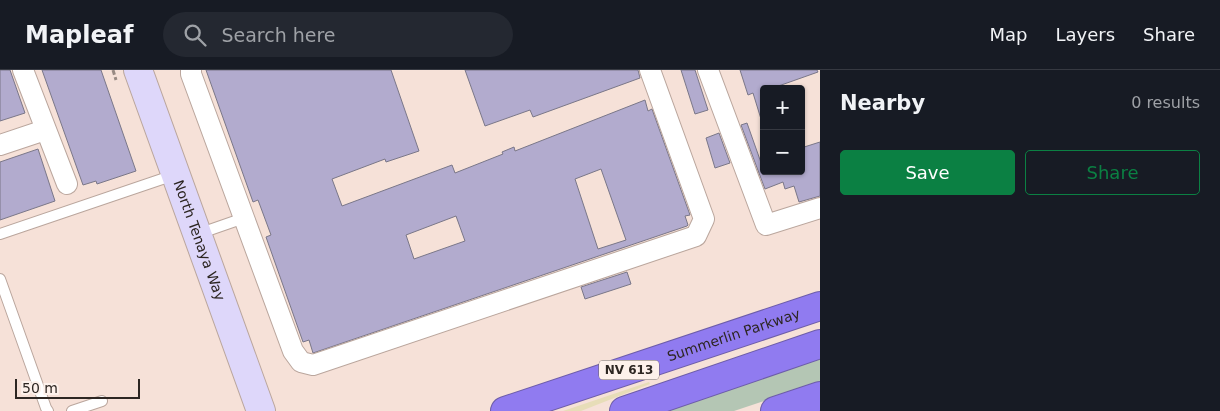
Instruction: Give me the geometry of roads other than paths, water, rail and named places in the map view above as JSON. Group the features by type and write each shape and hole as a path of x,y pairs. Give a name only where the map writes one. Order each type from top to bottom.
{"highway":[{"name":"Summerlin Parkway","path":"506,411 820,306"},
{"path":"624,411 820,344"},
{"path":"775,411 820,396"}],"main road":[{"name":"North Tenaya Way","path":"138,70 260,411"}],"street":[{"path":"23,70 67,184"},
{"path":"191,70 293,351 302,362 313,365 696,236 704,219 650,70"},
{"path":"708,70 766,225 820,208"},
{"path":"0,145 45,130"}],"lane":[{"path":"0,234 175,175"},
{"path":"197,235 244,218"},
{"path":"0,279 48,411"},
{"path":"72,411 102,400"}]}
